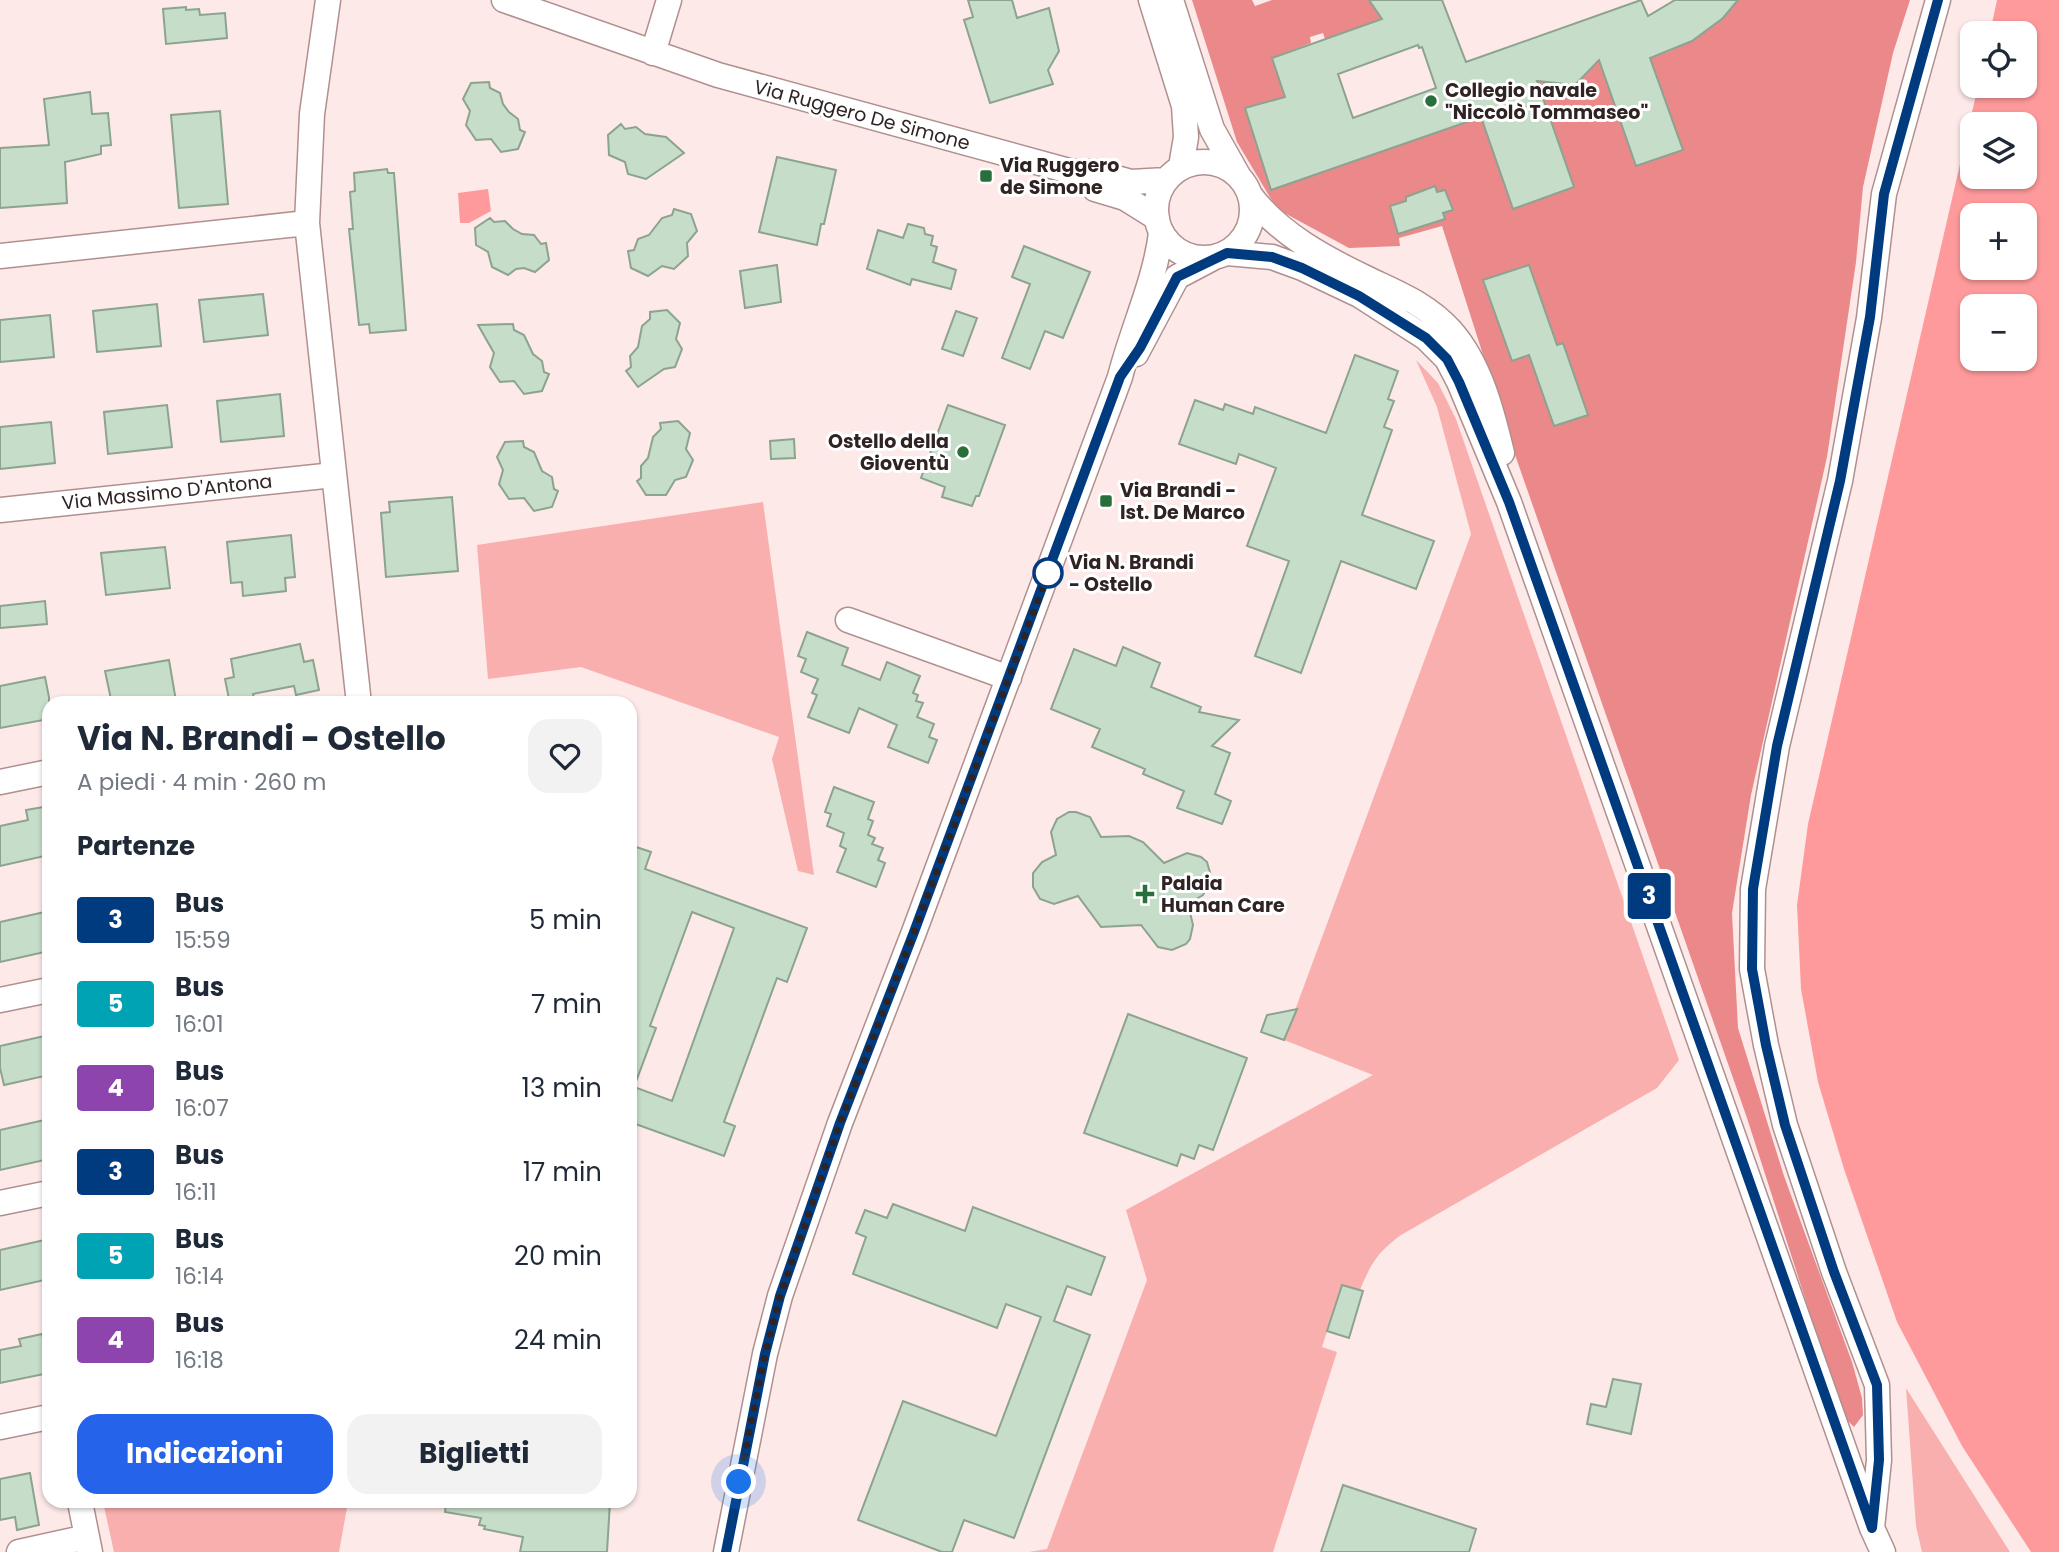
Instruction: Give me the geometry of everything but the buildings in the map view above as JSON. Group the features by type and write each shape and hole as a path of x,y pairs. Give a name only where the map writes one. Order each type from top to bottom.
{"street":[{"path":"328,0 312,114 307,223 358,696"},
{"name":"Via Ruggero De Simone","path":"504,0 718,75 1073,172 1095,172 1131,182 1173,174"},
{"path":"653,53 669,0"},
{"path":"726,1552 765,1354 780,1296 840,1123 1120,377 1128,344 1158,258 1157,198 1173,174 1186,137 1184,106 1151,0"},
{"path":"1171,0 1212,129 1245,186 1274,221 1296,239 1366,279 1406,295 1433,313 1452,332 1475,369 1493,413 1506,472 1509,502"},
{"path":"1872,1528 1879,1460 1877,1385 1834,1272 1785,1125 1752,969 1753,889 1777,746 1840,481 1870,317 1884,194 1938,0"},
{"path":"1120,377 1140,348 1177,277 1238,244 1251,221 1245,186 1219,164 1206,162 1173,174"},
{"name":"Via Ruggero De Simone","path":"1073,172 1091,188 1125,198 1159,226"},
{"path":"0,256 307,223"},
{"path":"1159,226 1171,246 1184,254 1199,258 1221,255 1272,257 1302,268 1359,296 1426,338 1447,359 1509,502 1872,1528 1883,1552"},
{"name":"Via Massimo D'Antona","path":"0,510 334,475"},
{"path":"848,620 1009,678"},
{"path":"0,782 42,773"},
{"path":"0,1000 42,991"},
{"path":"0,1203 42,1194"},
{"path":"0,1427 42,1418"},
{"path":"19,1552 88,1545 81,1508"}],"shaded area":[{"path":"1192,0 1252,0 1255,6 1272,0 1369,0 1387,17 1325,39 1323,33 1310,37 1311,43 1272,58 1290,110 1250,125 1271,190 1464,123 1536,79 1558,80 1566,86 1575,85 1598,58 1683,150 1650,58 1676,49 1709,29 1737,0 1910,0 1893,53 1863,187 1856,262 1827,457 1751,795 1732,913 1738,1028 1784,1176 1852,1362 1862,1398 1863,1415 1854,1427 1843,1416 1747,1118 1513,449 1442,226 1399,238 1400,246 1349,248 1277,209 1237,142","holes":["1435,186 1437,192 1445,190 1453,210 1443,213 1444,219 1399,233 1390,207 1406,201 1406,197","1529,265 1557,345 1563,343 1587,415 1554,426 1529,355 1512,361 1486,288 1502,274"]},
{"path":"1997,0 2059,0 2059,1552 2031,1552 1962,1446 1897,1322 1844,1169 1818,1082 1801,989 1797,905 1808,824 1960,164 1960,189 2037,189 2037,112 1972,112 1975,98 2037,98 2037,21 1993,21"},
{"path":"488,189 491,211 469,223 460,223 458,193"},
{"path":"1416,360 1438,383 1456,419 1679,1060 1657,1088 1401,1235 1376,1259 1360,1290 1342,1285 1322,1347 1337,1352 1273,1552 1029,1552 1047,1549 1147,1280 1126,1210 1373,1075 1284,1040 1471,534 1437,407"},
{"path":"763,502 814,875 798,871 772,759 779,737 581,667 488,679 477,545"},
{"path":"1906,1388 2010,1552 1922,1552 1916,1526"},
{"path":"104,1508 347,1508 339,1552 114,1552"}],"bus line":[{"name":"3","path":"726,1552 743,1458 780,1296 840,1123 914,932 1120,377 1140,348 1177,277 1227,253 1272,257 1302,268 1359,296 1426,338 1447,359 1459,382 1509,502 1872,1528 1879,1460 1877,1385 1834,1272 1785,1125 1752,969 1753,889 1777,746 1840,481 1870,317 1884,194 1938,0"}],"place":[{"name":"Collegio navale \"Niccolò Tommaseo\"","path":"1431,101"},
{"name":"Via Ruggero de Simone","path":"986,176"},
{"name":"Ostello della Gioventù","path":"963,452"},
{"name":"Via Brandi - Ist. De Marco","path":"1106,501"},
{"name":"Via N. Brandi - Ostello","path":"1048,573"},
{"name":"Palaia Human Care","path":"1145,894"}],"route":[{"path":"739,1482 765,1354 780,1296 840,1123 1048,573"}]}
